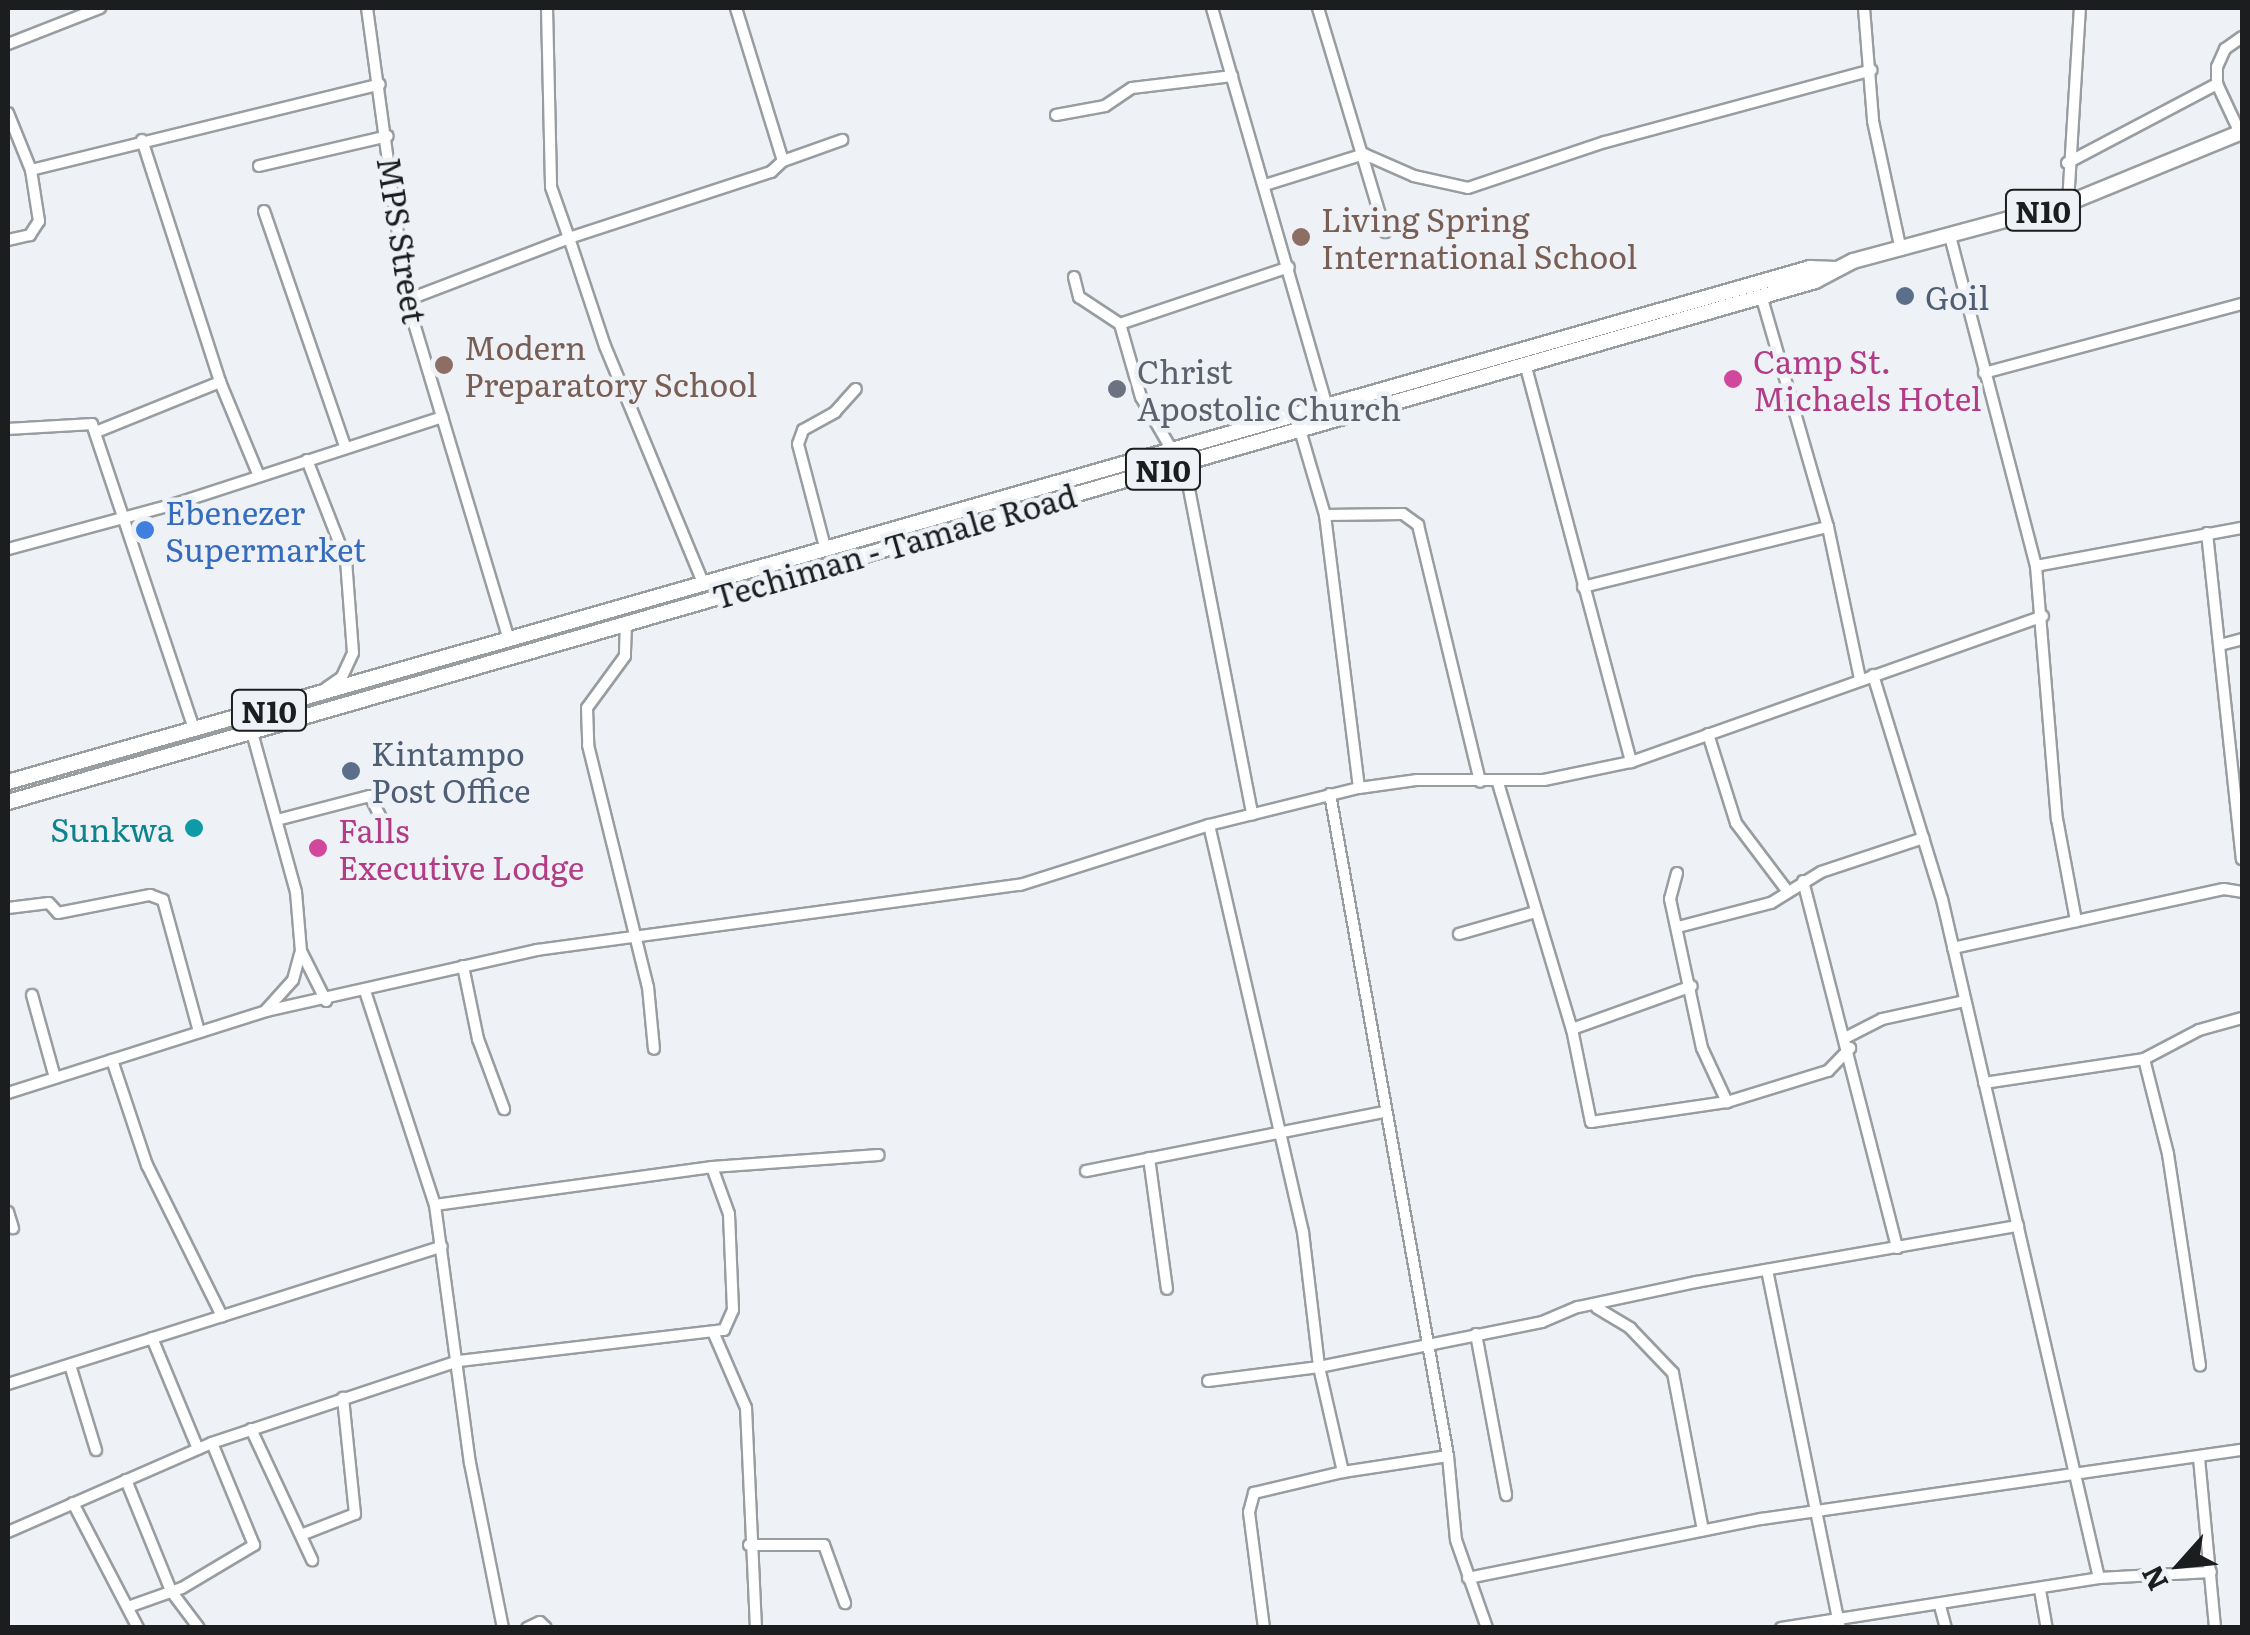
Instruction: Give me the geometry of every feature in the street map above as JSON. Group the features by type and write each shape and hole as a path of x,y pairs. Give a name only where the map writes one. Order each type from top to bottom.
{"highway":[{"name":"Techiman - Tamale Road","path":"8,802 253,736 626,624 1526,367 1836,269 2068,202 2241,132"},
{"name":"Techiman - Tamale Road","path":"8,782 1810,268 1836,269"},
{"path":"248,716 253,736"}],"street":[{"path":"8,44 100,8"},
{"name":"MPS Street","path":"366,8 388,136 407,300 509,641"},
{"path":"547,8 551,187 605,346 703,583"},
{"path":"736,8 783,160"},
{"path":"1212,8 1327,406"},
{"path":"1318,8 1385,232"},
{"path":"1864,8 1873,120 1901,250"},
{"path":"2068,202 2066,163 2080,8"},
{"path":"2241,132 2217,84 2225,49 2242,38"},
{"path":"1265,185 1364,154 1414,176 1468,188 1605,142 1871,70"},
{"path":"1056,115 1105,106 1132,88 1232,76"},
{"path":"31,170 380,84"},
{"path":"2066,163 2217,84"},
{"path":"8,113 31,170 39,222 30,235 8,240"},
{"path":"259,166 388,136"},
{"path":"142,140 220,382 259,476"},
{"path":"407,300 569,238 770,172 783,160 842,140"},
{"path":"264,210 344,446"},
{"path":"1950,236 2036,566 2057,819 2076,920"},
{"path":"1120,324 1289,267"},
{"path":"1074,277 1079,298 1120,324 1141,397 1172,450"},
{"path":"1760,295 1828,527 1860,679"},
{"path":"1984,374 2242,304"},
{"path":"1526,367 1631,762"},
{"path":"96,432 220,382"},
{"path":"826,547 798,444 803,430 836,412 856,389"},
{"path":"8,549 125,518 442,417"},
{"path":"8,429 85,420 96,432 194,729"},
{"path":"1300,430 1325,516 1359,788"},
{"path":"307,460 342,540 353,652 342,678 312,696"},
{"path":"1184,463 1252,814"},
{"path":"1325,516 1403,514 1418,525 1480,782"},
{"path":"1584,587 1828,527"},
{"path":"2036,566 2242,528"},
{"path":"2208,533 2238,784 2242,859"},
{"path":"8,1093 266,1011 326,1001 463,966 631,935 1020,884 1209,825 1359,788 1417,780 1498,784 1631,762 2043,616"},
{"path":"626,624 626,656 587,708 591,763 655,1024 654,1049"},
{"path":"2220,645 2242,640"},
{"path":"1873,675 1924,838 1953,948 2099,1578"},
{"path":"1708,734 1736,823 1786,889"},
{"path":"253,736 296,892 301,951 294,980 266,1011"},
{"path":"1498,784 1532,913 1572,1029 1592,1122 1727,1102 1828,1071 1848,1043 1882,1019 1965,1000"},
{"path":"1330,794 1345,900 1376,1031 1383,1112 1448,1456 1456,1540 1486,1628"},
{"path":"277,820 370,796 389,834 402,838"},
{"path":"1209,825 1303,1232 1320,1367 1343,1472"},
{"path":"1678,927 1770,902 1802,881 1924,838"},
{"path":"1677,872 1669,884 1702,1048 1727,1102"},
{"path":"1802,881 1848,1043 1898,1248"},
{"path":"1953,948 2224,888 2242,892"},
{"path":"8,908 49,903 63,913 158,896 168,907 199,1032"},
{"path":"1459,934 1532,913"},
{"path":"301,951 326,1001"},
{"path":"463,966 478,1039 504,1109"},
{"path":"1572,1029 1692,986"},
{"path":"364,991 435,1205 470,1464 503,1628"},
{"path":"32,995 55,1078"},
{"path":"1984,1083 2144,1060 2198,1030 2242,1018"},
{"path":"112,1060 147,1166 222,1316"},
{"path":"2144,1060 2168,1154 2200,1366"},
{"path":"1086,1171 1383,1112"},
{"path":"435,1205 712,1167 879,1155"},
{"path":"1149,1158 1168,1289"},
{"path":"8,1532 212,1443 458,1361 724,1330 734,1310 730,1214 712,1167"},
{"path":"8,1212 13,1228"},
{"path":"1208,1381 1320,1367 1766,1270 2018,1226"},
{"path":"8,1384 442,1246"},
{"path":"1766,1270 1840,1624"},
{"path":"1596,1307 1638,1336 1673,1373 1703,1530"},
{"path":"714,1334 746,1408 749,1544 756,1628"},
{"path":"1476,1334 1506,1494"},
{"path":"152,1338 198,1449"},
{"path":"70,1365 96,1450"},
{"path":"300,1535 355,1514 343,1398"},
{"path":"251,1429 312,1560"},
{"path":"128,1607 171,1591 254,1545 212,1443"},
{"path":"1468,1578 1703,1530 2242,1450"},
{"path":"1264,1628 1249,1512 1254,1493 1343,1472 1448,1456"},
{"path":"2199,1458 2215,1628"},
{"path":"126,1480 171,1591 199,1628"},
{"path":"74,1503 138,1628"},
{"path":"749,1544 824,1545 845,1603"},
{"path":"1781,1628 1840,1624 2099,1578 2211,1572"},
{"path":"2040,1590 2047,1628"},
{"path":"1940,1606 1946,1628"},
{"path":"528,1628 540,1622 546,1628"}],"place":[{"name":"Living Spring International School","path":"1301,237"},
{"name":"Goil","path":"1905,296"},
{"name":"Modern Preparatory School","path":"444,365"},
{"name":"Camp St. Michaels Hotel","path":"1733,379"},
{"name":"Christ Apostolic Church","path":"1117,389"},
{"name":"Ebenezer Supermarket","path":"145,530"},
{"name":"Kintampo Post Office","path":"351,771"},
{"name":"Sunkwa","path":"194,828"},
{"name":"Falls Executive Lodge","path":"318,848"}]}
